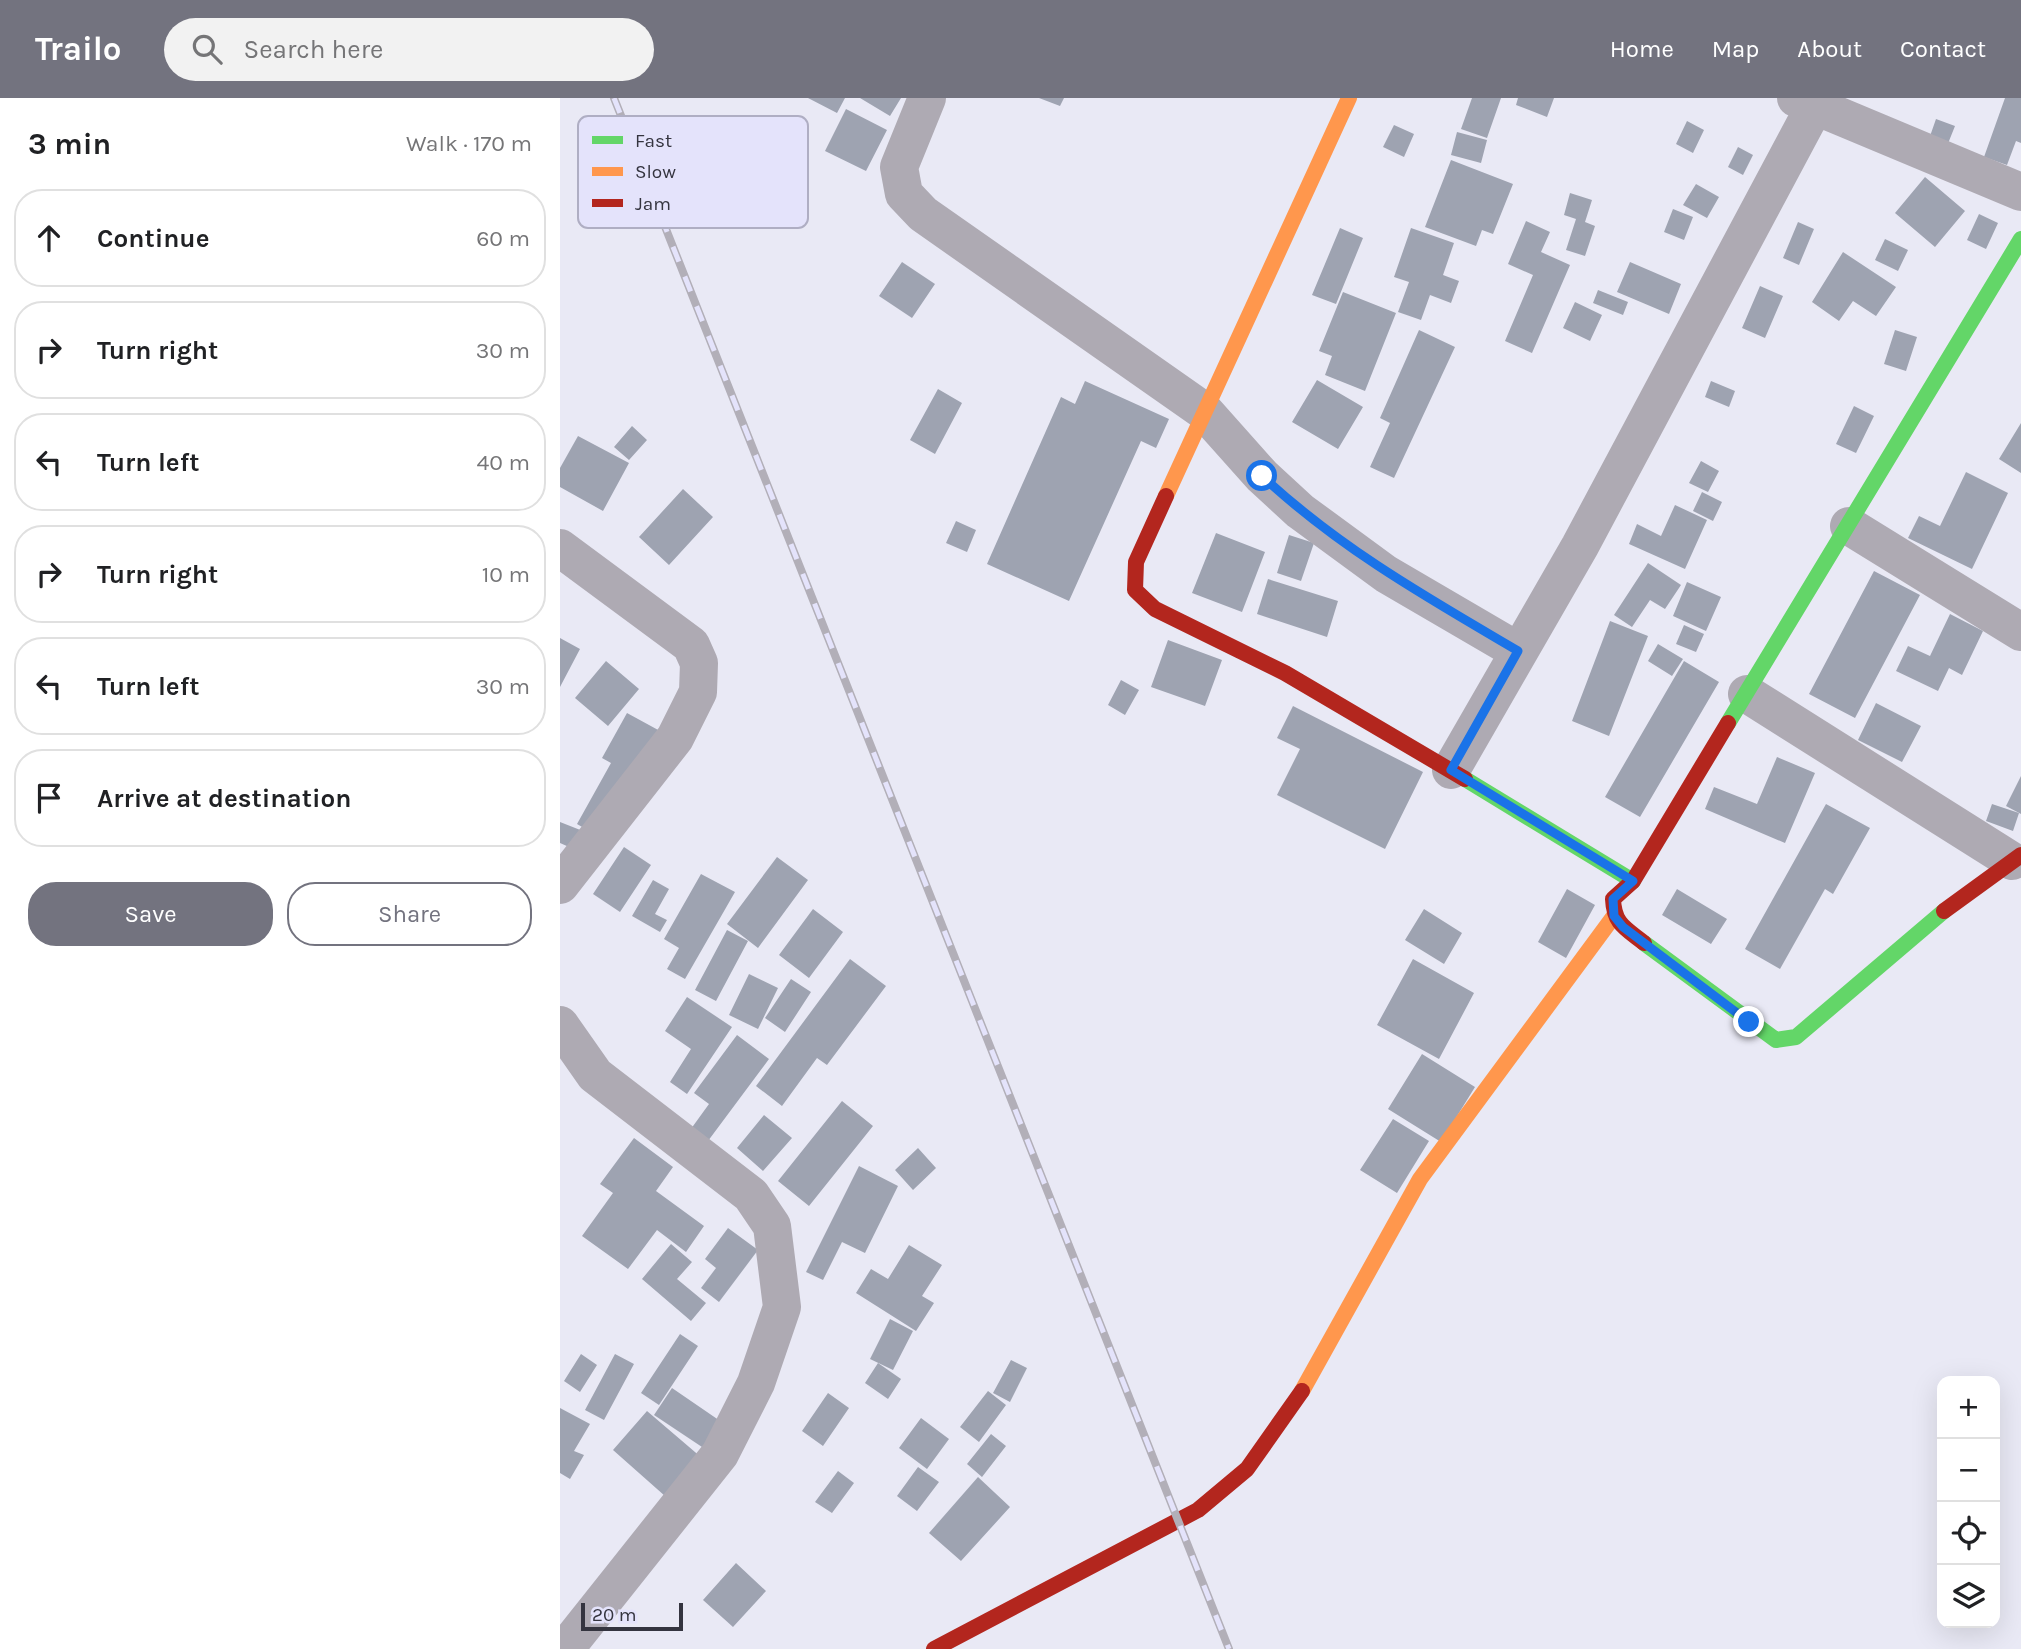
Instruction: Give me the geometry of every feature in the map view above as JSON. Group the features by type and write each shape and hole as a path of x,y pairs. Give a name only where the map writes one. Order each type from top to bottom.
{"street":[{"path":"927,98 899,167 904,194 923,214 1204,411 1262,476 1300,511 1386,573 1518,651"},
{"path":"1349,98 1136,562 1135,590 1155,609 1285,673 1633,881"},
{"path":"1451,770 1580,546 1810,101 2021,192"},
{"path":"1747,694 2017,858 1948,908 1796,1037 1776,1040 1623,927 1614,916 1613,899 1633,881 2021,239"},
{"path":"1849,526 2021,632"},
{"path":"560,548 691,645 699,663 698,692 675,738 560,885"},
{"path":"934,1649 1198,1510 1247,1469 1296,1402 1420,1179 1614,916"},
{"path":"560,1025 595,1075 751,1195 772,1226 782,1307 756,1383 720,1454 565,1649"}],"building":[{"path":"808,98 845,98 837,113"},
{"path":"860,98 901,98 890,116"},
{"path":"1039,98 1064,98 1060,106"},
{"path":"1472,98 1501,98 1487,138 1461,129"},
{"path":"1518,98 1554,98 1547,117 1516,105"},
{"path":"2005,98 2021,98 2021,143 2016,141 2007,165 1984,157"},
{"path":"846,109 887,130 866,171 825,151"},
{"path":"1936,119 1955,126 1947,146 1929,139"},
{"path":"1687,121 1704,130 1693,153 1676,144"},
{"path":"1394,125 1414,134 1404,157 1383,147"},
{"path":"1457,132 1487,140 1481,163 1451,155"},
{"path":"1738,147 1753,155 1743,175 1728,167"},
{"path":"1451,160 1513,184 1493,234 1482,230 1476,246 1425,227"},
{"path":"1925,177 1965,211 1935,247 1895,213"},
{"path":"1696,184 1719,197 1707,218 1683,205"},
{"path":"1570,193 1592,200 1585,222 1595,226 1585,256 1566,250 1576,219 1564,215"},
{"path":"1673,209 1693,217 1684,240 1664,232"},
{"path":"1979,214 1998,223 1986,249 1967,240"},
{"path":"1526,221 1550,232 1541,252 1570,265 1532,353 1505,341 1533,275 1508,264"},
{"path":"1798,222 1814,229 1799,265 1783,258"},
{"path":"1340,228 1363,238 1336,304 1312,295"},
{"path":"1411,228 1454,243 1443,275 1459,281 1451,303 1430,295 1421,320 1398,312 1409,282 1394,277"},
{"path":"1885,239 1908,250 1898,271 1875,260"},
{"path":"1843,252 1896,287 1876,316 1853,301 1839,321 1812,302"},
{"path":"902,262 935,284 912,318 879,296"},
{"path":"1630,262 1681,284 1669,314 1617,292"},
{"path":"1760,286 1783,296 1765,338 1742,328"},
{"path":"1598,290 1628,302 1623,315 1593,303"},
{"path":"1343,292 1396,313 1365,391 1325,375 1332,356 1319,351"},
{"path":"1575,302 1602,315 1590,341 1563,328"},
{"path":"1419,330 1455,347 1394,478 1370,467 1390,423 1380,418"},
{"path":"1895,330 1917,337 1906,371 1884,364"},
{"path":"1317,380 1363,407 1338,449 1292,422"},
{"path":"1085,381 1169,419 1156,448 1141,441 1069,601 987,564 1061,397 1075,404"},
{"path":"1711,381 1735,391 1729,407 1705,397"},
{"path":"938,389 962,403 935,454 910,440"},
{"path":"1854,406 1874,416 1856,453 1836,444"},
{"path":"2021,423 2021,473 1999,459"},
{"path":"632,426 647,440 629,460 614,447"},
{"path":"578,436 629,463 603,511 560,487 560,468"},
{"path":"1701,461 1719,471 1708,492 1689,483"},
{"path":"1966,472 2008,493 1972,569 1908,538 1919,516 1940,526"},
{"path":"683,489 713,517 669,565 639,537"},
{"path":"1702,492 1722,502 1713,521 1693,511"},
{"path":"1675,505 1707,520 1685,569 1629,544 1637,524 1661,536"},
{"path":"956,521 976,530 967,552 946,543"},
{"path":"1216,533 1265,552 1242,612 1192,593"},
{"path":"1289,535 1314,543 1301,581 1277,573"},
{"path":"1648,563 1681,585 1665,609 1650,600 1632,627 1614,615"},
{"path":"1874,571 1920,595 1855,718 1809,694"},
{"path":"1268,579 1338,601 1327,637 1257,614"},
{"path":"1687,582 1721,597 1706,631 1673,616"},
{"path":"1950,614 1983,631 1962,675 1949,668 1938,691 1896,671 1908,646 1930,656"},
{"path":"1610,621 1648,636 1609,736 1572,721"},
{"path":"1684,625 1704,634 1696,652 1676,644"},
{"path":"560,638 580,649 560,687"},
{"path":"1168,640 1222,660 1205,706 1151,687"},
{"path":"1658,644 1683,659 1672,676 1648,661"},
{"path":"606,661 639,689 608,726 575,698"},
{"path":"1684,661 1719,682 1640,817 1605,797"},
{"path":"1121,680 1139,690 1125,715 1108,705"},
{"path":"1876,703 1921,726 1902,762 1858,740"},
{"path":"1293,706 1423,772 1385,849 1277,795 1300,749 1277,738"},
{"path":"627,713 660,731 601,838 577,824 611,763 602,758"},
{"path":"1777,757 1815,773 1785,843 1705,809 1714,787 1757,804"},
{"path":"2021,776 2021,814 2006,806"},
{"path":"1826,804 1870,828 1833,894 1825,889 1780,969 1745,949"},
{"path":"1992,804 2019,813 2013,831 1986,821"},
{"path":"560,822 593,835 585,854 560,843"},
{"path":"624,847 651,865 620,912 593,894"},
{"path":"777,857 808,880 758,948 727,924"},
{"path":"701,874 735,892 685,979 667,969 679,948 664,939"},
{"path":"653,880 669,889 655,914 667,920 660,932 632,916"},
{"path":"1567,889 1595,905 1566,958 1538,942"},
{"path":"1677,889 1727,919 1711,944 1662,915"},
{"path":"813,909 843,932 809,978 779,955"},
{"path":"1424,909 1462,933 1444,964 1405,940"},
{"path":"727,930 748,941 716,1001 695,990"},
{"path":"850,959 886,986 827,1065 817,1058 782,1106 756,1086"},
{"path":"1413,959 1474,993 1439,1059 1377,1025"},
{"path":"749,974 778,988 758,1029 729,1015"},
{"path":"791,979 811,992 785,1032 765,1018"},
{"path":"687,997 732,1027 687,1094 670,1082 691,1049 665,1031"},
{"path":"737,1035 769,1059 705,1145 688,1133 709,1104 694,1093"},
{"path":"1422,1054 1475,1087 1441,1142 1388,1109"},
{"path":"842,1101 873,1126 809,1206 778,1181"},
{"path":"764,1115 792,1138 763,1171 737,1148"},
{"path":"1393,1119 1429,1141 1397,1193 1360,1170"},
{"path":"634,1138 673,1167 656,1191 704,1226 686,1252 657,1230 628,1269 582,1236 613,1193 600,1184"},
{"path":"918,1148 936,1168 913,1190 895,1170"},
{"path":"859,1166 898,1186 865,1253 842,1242 823,1280 806,1272"},
{"path":"728,1228 758,1250 719,1302 701,1288 716,1268 705,1259"},
{"path":"671,1244 692,1262 677,1279 706,1303 691,1321 642,1279"},
{"path":"909,1245 942,1265 922,1296 934,1303 916,1331 856,1293 871,1269 888,1279"},
{"path":"890,1319 913,1331 893,1370 870,1359"},
{"path":"680,1334 698,1346 659,1405 641,1393"},
{"path":"581,1354 597,1365 580,1392 564,1381"},
{"path":"615,1354 634,1364 604,1420 585,1410"},
{"path":"1011,1360 1027,1368 1010,1402 993,1393"},
{"path":"878,1363 901,1379 888,1399 865,1383"},
{"path":"672,1388 726,1425 708,1451 654,1415"},
{"path":"988,1391 1006,1405 979,1442 960,1427"},
{"path":"828,1393 849,1408 823,1446 802,1431"},
{"path":"560,1408 590,1424 574,1451 584,1455 570,1479 560,1473"},
{"path":"647,1411 709,1464 674,1504 613,1450"},
{"path":"921,1418 949,1439 927,1469 899,1448"},
{"path":"991,1434 1006,1446 982,1477 967,1464"},
{"path":"918,1467 939,1482 917,1511 897,1496"},
{"path":"838,1471 854,1483 832,1513 815,1502"},
{"path":"978,1477 1010,1507 961,1561 929,1533"},
{"path":"736,1563 766,1591 733,1627 703,1600"}],"railway":[{"path":"614,98 621,116"},
{"path":"666,228 1229,1649"}],"traffic: fast":[{"path":"1728,723 2021,239"},
{"path":"1465,779 1633,881"},
{"path":"1644,943 1776,1040 1796,1037 1944,911"}],"traffic: slow":[{"path":"1166,496 1349,98"},
{"path":"1302,1391 1420,1179 1614,916"}],"traffic: jam":[{"path":"1166,496 1136,562 1135,590 1155,609 1285,673 1465,779"},
{"path":"1644,943 1618,920 1613,899 1633,881 1728,723"},
{"path":"1944,911 2021,855"},
{"path":"934,1649 1198,1510 1247,1469 1302,1391"}],"route":[{"path":"1262,476 1300,511 1386,573 1518,651 1451,770 1633,881 1613,899 1614,916 1623,927 1749,1022"}]}
